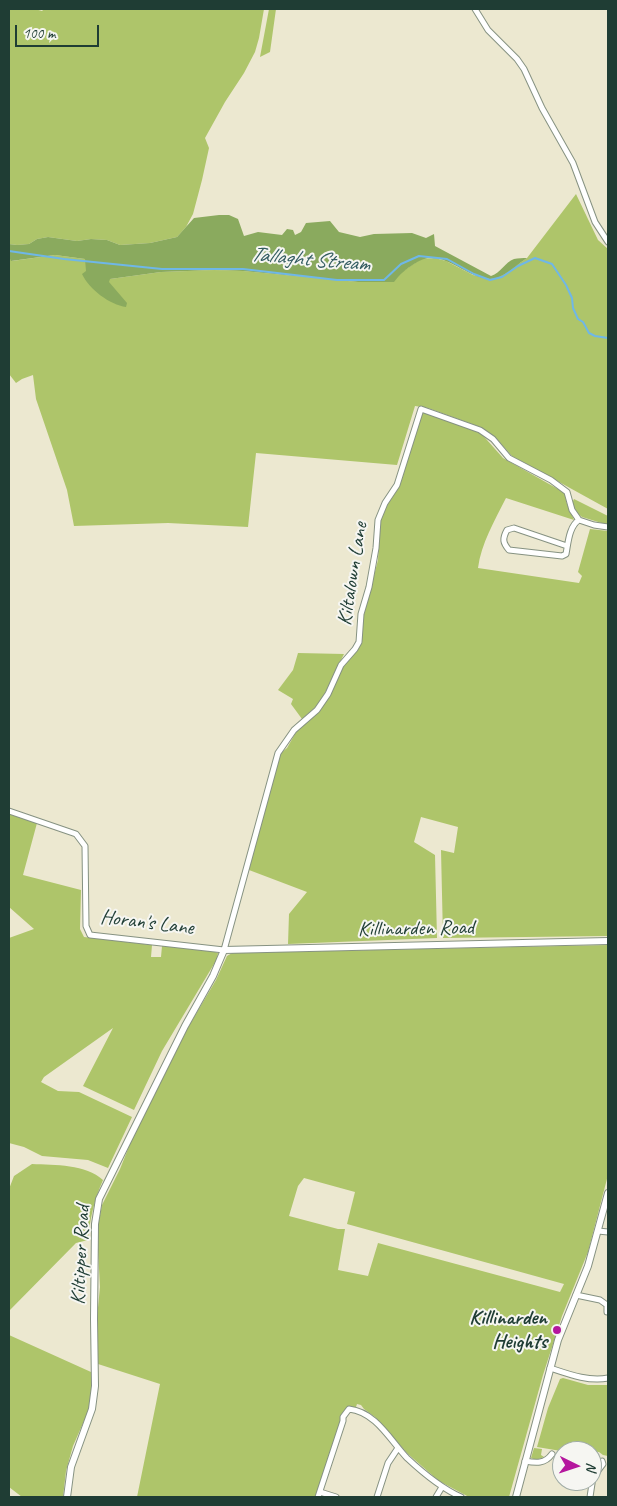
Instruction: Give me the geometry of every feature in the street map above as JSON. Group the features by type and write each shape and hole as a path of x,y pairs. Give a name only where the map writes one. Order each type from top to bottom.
{"street":[{"path":"475,9 488,30 517,59 524,69 542,108 573,163 595,222 608,242"},
{"name":"Kiltalown Lane","path":"224,950 278,752 294,730 317,710 328,694 341,665 355,649 358,642 361,614 369,587 376,548 378,520 385,503 397,484 421,409 480,430 493,439 509,458 551,480 567,492 572,510 579,520"},
{"path":"568,546 514,528 507,530 503,537 504,544 510,550 562,556 566,554 568,546 571,532 579,520 608,527"},
{"name":"Horan's Lane","path":"9,811 76,834 82,841 85,846 86,926 90,935 224,950"},
{"name":"Killinarden Road","path":"224,950 608,942"},
{"name":"Kiltipper Road","path":"67,1497 71,1467 92,1409 95,1386 95,1224 99,1199 185,1026 213,976 224,950"},
{"path":"516,1497 550,1368 564,1323 588,1266 608,1193"},
{"path":"598,1231 608,1232"},
{"path":"576,1295 600,1300 606,1305 607,1312"},
{"path":"550,1368 585,1378 601,1380 608,1378"},
{"path":"336,1497 319,1495 343,1417 349,1409 357,1410 370,1417 398,1448 442,1487 461,1497"},
{"path":"377,1497 388,1463 398,1448"},
{"path":"525,1461 544,1462 552,1454"},
{"path":"602,1461 602,1465"},
{"path":"436,1497 442,1487"}],"green space":[{"path":"9,9 35,9 42,11 44,9 264,9 255,52 205,138 209,148 193,214 186,227 177,237 150,243 120,245 107,240 91,239 77,241 48,237 37,239 29,244 9,244"},
{"path":"269,9 276,9 270,52 260,57"},
{"path":"576,194 598,240 608,249 608,509 512,456 495,437 480,427 428,408 415,406 397,465 256,453 248,527 168,523 74,526 67,490 36,399 33,375 16,383 9,374 9,257 12,261 55,255 85,259 110,279 161,272 214,270 358,282 400,273 421,259 435,258 446,261 473,275 490,279 501,276 527,258"},
{"path":"229,215 238,219 244,236 258,232 282,235 287,229 293,230 295,235 301,232 306,223 330,221 339,232 360,237 374,234 412,233 426,238 434,234 435,246 491,276 498,273 511,260 527,258 500,277 490,279 471,274 443,260 434,258 424,259 414,264 394,282 358,282 214,270 161,272 110,279 109,282 127,303 126,307 107,300 85,280 82,274 86,271 85,259 55,255 11,261 9,257 9,244 29,244 37,239 48,237 77,241 91,239 107,240 120,245 150,243 177,237 194,218"},
{"path":"424,409 479,431 503,458 565,493 567,504 574,520 506,498 485,541 478,568 579,583 582,576 578,572 590,529 608,531 608,936 443,938 441,850 454,853 458,827 421,817 414,842 435,855 437,938 288,944 289,914 307,892 249,870 281,753 287,748 299,727 323,706 346,661 361,644 362,622 378,560 380,522 383,511 398,489"},
{"path":"574,499 608,516 608,525 578,514 572,503"},
{"path":"298,653 344,654 320,703 302,719 291,704 293,699 278,690 293,670"},
{"path":"9,814 37,823 23,875 81,890 80,929 84,937 152,945 151,957 161,957 162,946 218,953 217,959 162,1051 134,1110 83,1086 113,1028 44,1077 41,1082 58,1091 79,1092 132,1117 108,1168 88,1160 42,1156 24,1147 9,1143 9,938 34,929 9,907"},
{"path":"608,945 608,1175 588,1252 562,1316 543,1375 509,1497 469,1497 439,1481 408,1454 375,1417 361,1405 357,1404 356,1407 350,1407 342,1413 340,1425 316,1497 137,1497 160,1384 98,1364 96,1328 100,1287 97,1231 102,1205 120,1169 142,1114 177,1046 216,980 227,956 232,953","holes":["304,1178 355,1192 347,1224 564,1284 560,1292 378,1243 368,1276 338,1270 345,1229 338,1229 289,1216 298,1186"]},
{"path":"32,1164 79,1168 103,1180 93,1210 88,1240 76,1243 9,1311 9,1189 14,1176"},
{"path":"9,1335 91,1372 91,1405 73,1446 66,1471 63,1497 22,1497 9,1487"},
{"path":"563,1378 588,1385 608,1385 608,1456 602,1454 602,1441 552,1441 552,1450 537,1447 548,1408 560,1379"},
{"path":"534,1448 542,1449 541,1455 544,1457 536,1460 531,1458"}],"waterway":[{"name":"Tallaght Stream","path":"9,251 64,259 162,269 243,269 337,280 384,280 401,264 419,256 447,259 474,274 490,280 502,277 518,266 535,258 552,264 566,285 578,319 583,322 589,333 608,338"}],"place":[{"name":"Killinarden Heights","path":"557,1330"}]}
